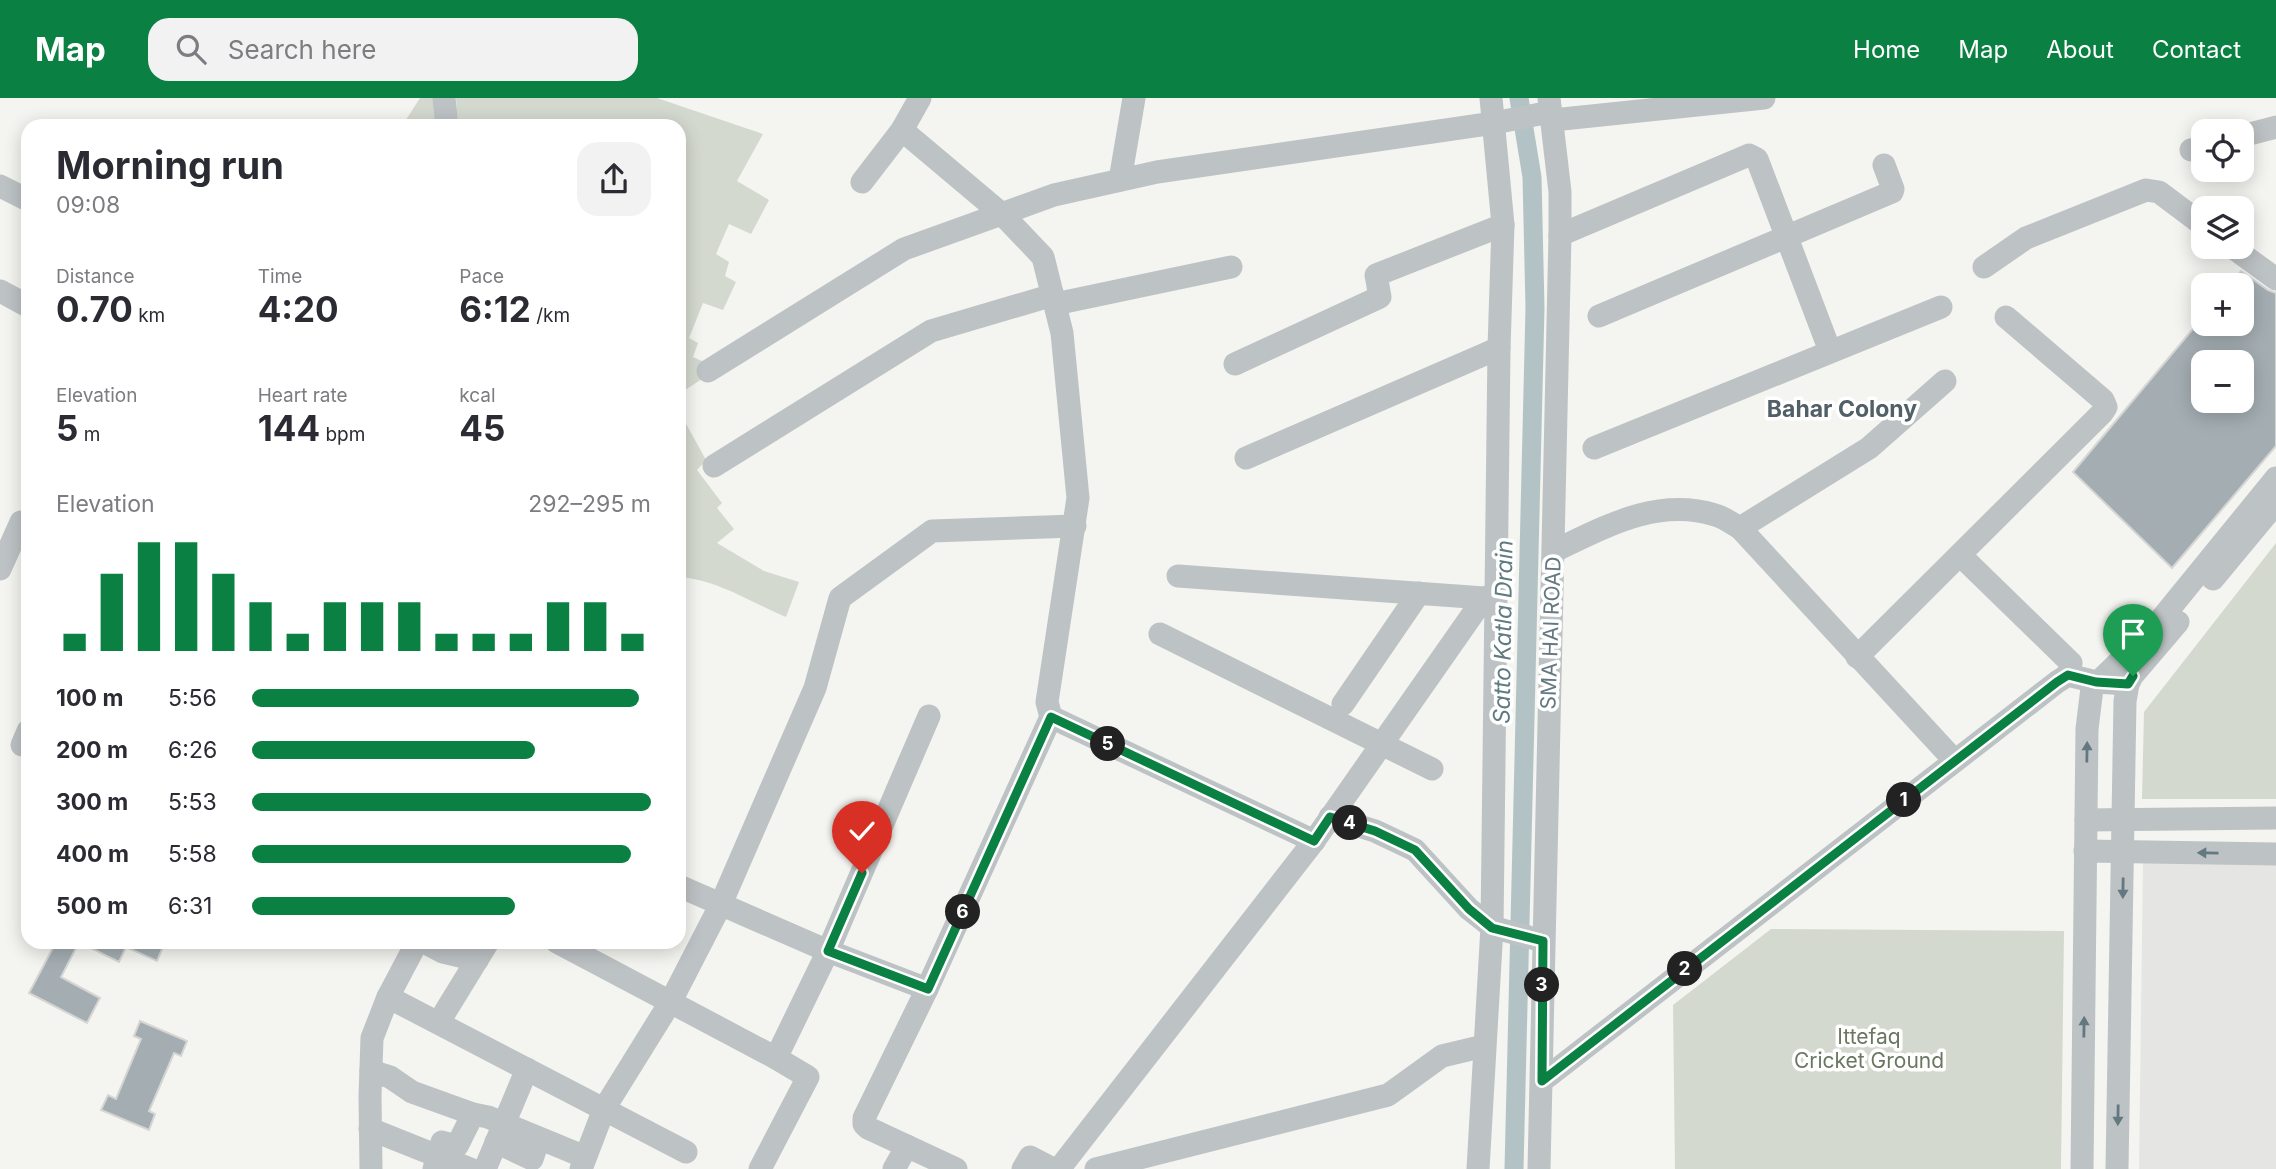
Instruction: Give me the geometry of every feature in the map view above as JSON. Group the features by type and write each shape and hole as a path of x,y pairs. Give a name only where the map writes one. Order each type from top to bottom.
{"street":[{"path":"444,98 446,119"},
{"path":"862,182 902,130 920,98"},
{"path":"1120,180 1134,98"},
{"path":"1478,1169 1484,1046 1498,930 1490,596 1503,225 1501,122 1491,98"},
{"path":"708,371 904,248 1054,195 1157,172 1501,122 1548,111 1763,98"},
{"name":"SMA HAI ROAD","path":"1539,1169 1542,1081 1537,940 1554,551 1560,235 1560,192 1548,111"},
{"path":"2254,133 2276,127"},
{"path":"902,130 1003,215 1043,257 1062,333 1078,498 1047,702 1051,717 928,989 864,1118 864,1124 869,1128 956,1169"},
{"path":"1560,235 1749,155 1757,159 1830,351"},
{"path":"1599,316 1892,192 1884,165"},
{"path":"0,186 21,196"},
{"path":"1984,267 2026,238 2146,190 2159,192 2191,216"},
{"path":"1235,364 1380,297 1376,275 1503,225"},
{"path":"2248,259 2276,279"},
{"path":"714,466 931,331 1054,300 1231,267"},
{"path":"1,293 21,303"},
{"path":"1594,448 1941,307"},
{"path":"1857,657 2106,407 2103,400 2006,317"},
{"path":"1246,458 1499,348"},
{"path":"1740,528 1869,448 1945,381"},
{"path":"2082,1169 2087,729 2090,696 2096,682 2152,629 2276,478"},
{"path":"2117,1169 2124,719 2128,684 2276,503"},
{"path":"1554,551 1622,519 1658,510 1717,515 1740,528 1954,760"},
{"path":"0,569 16,521"},
{"path":"371,1071 390,1077 412,1092 473,1114 500,1133 539,1139 583,1163 604,1109 671,1001 721,904 815,688 840,598 932,531 1075,526"},
{"path":"1542,1081 1954,760 2068,675 2071,663 1960,555"},
{"path":"1178,576 1490,596"},
{"path":"1343,704 1419,593"},
{"path":"1059,1169 1314,841 1490,596"},
{"path":"1160,634 1432,769"},
{"path":"2068,675 2096,682 2128,684"},
{"path":"776,1058 828,951 929,716"},
{"path":"1051,717 1314,841"},
{"path":"1330,817 1375,831 1415,850 1469,909 1498,930 1537,940"},
{"path":"2086,820 2276,818"},
{"path":"2085,851 2276,854"},
{"path":"686,889 828,951 928,989"},
{"path":"371,1169 372,1038 388,997 413,949"},
{"path":"439,949 482,951"},
{"path":"570,949 671,1001 808,1077 760,1169"},
{"path":"445,1012 482,951"},
{"path":"388,997 686,1152"},
{"path":"1096,1169 1388,1095 1442,1056 1484,1046"},
{"path":"485,1169 527,1069"},
{"path":"436,1163 442,1142 457,1146 473,1114"},
{"path":"370,1129 436,1163 470,1169"},
{"path":"894,1169 907,1146"},
{"path":"1023,1169 1030,1157 1053,1169"}],"shaded area":[{"path":"2143,861 2276,865 2276,1169 2139,1169"}],"green space":[{"path":"420,98 433,98 436,119 406,119"},
{"path":"456,98 657,98 763,134 737,181 769,200 751,234 729,224 716,254 729,262 725,276 736,282 723,310 703,303 689,338 698,343 693,357 704,362 702,379 686,389 686,119 458,119"},
{"path":"686,424 706,460 697,470 722,503 717,508 734,529 717,543 764,571 799,582 786,617 720,587 686,578"},
{"path":"2276,543 2276,799 2142,799 2144,712"},
{"name":"Ittefaq Cricket Ground","path":"1771,929 2064,931 2061,1169 1675,1169 1673,1005"}],"building":[{"path":"2254,280 2276,293 2276,446 2172,568 2073,472 2191,331 2191,336 2254,336"},
{"path":"52,949 75,949 61,977 100,998 87,1023 29,993"},
{"path":"93,949 125,949 119,962"},
{"path":"130,949 162,949 157,961"},
{"path":"140,1021 187,1041 181,1056 174,1053 149,1111 155,1114 149,1130 101,1110 108,1095 116,1099 141,1039 134,1036"}],"waterway":[{"name":"Satto Katla Drain","path":"1514,1169 1535,308 1532,177 1519,98"}],"district":[{"name":"Bahar Colony","path":"1842,409"}],"route":[{"path":"862,873 828,951 928,989 1051,717 1314,841 1330,817 1375,831 1415,850 1469,909 1492,928 1543,941 1542,1081 2057,682 2068,675 2096,682 2128,684 2133,676"}]}
